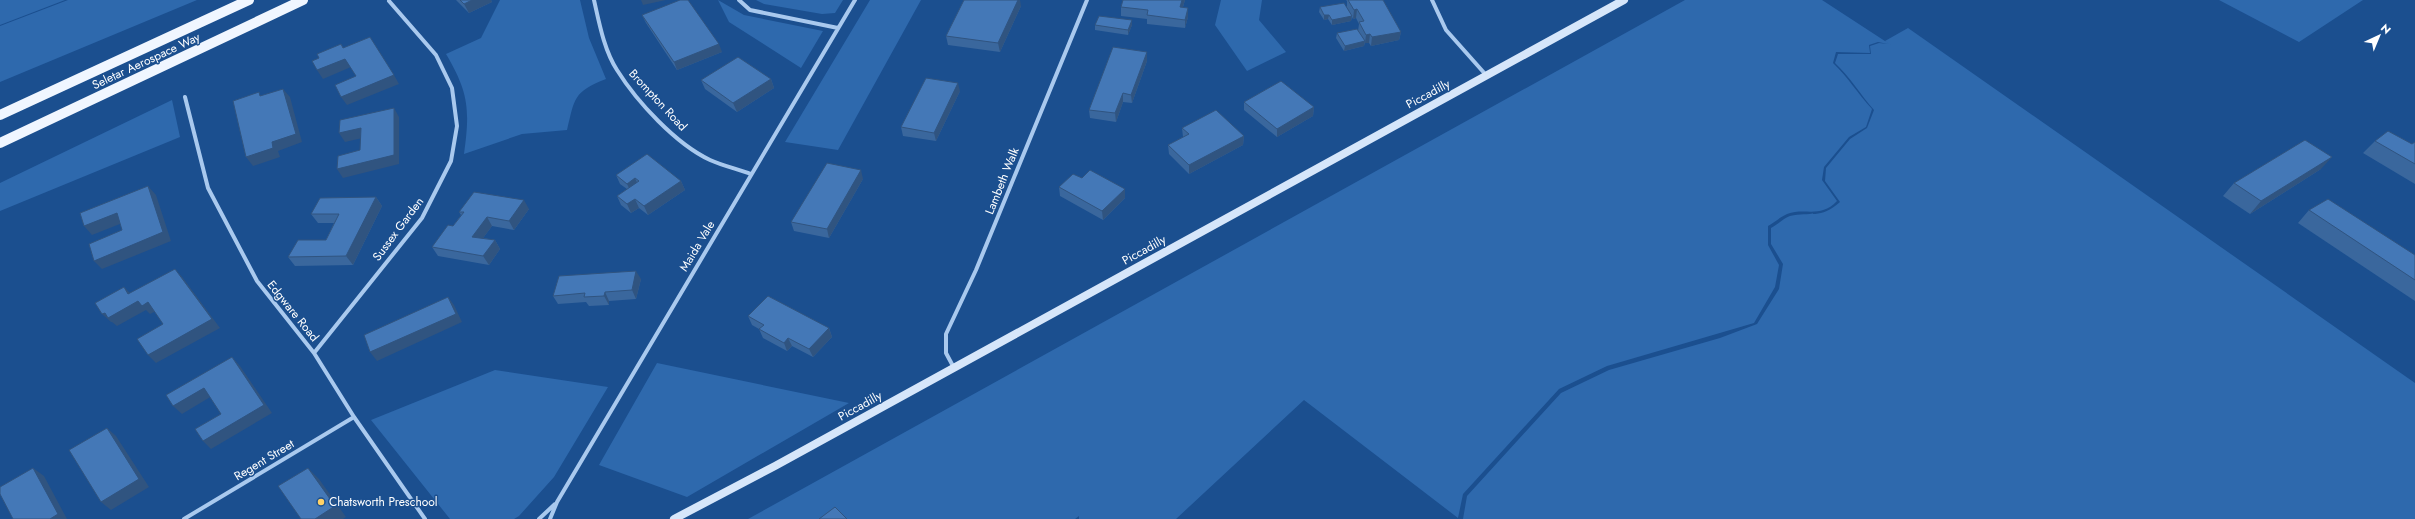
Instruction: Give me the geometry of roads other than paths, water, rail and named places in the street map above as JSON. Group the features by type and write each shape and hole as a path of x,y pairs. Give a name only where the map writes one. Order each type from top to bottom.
{"main road":[{"name":"Seletar Aerospace Way","path":"0,115 249,0"},
{"name":"Seletar Aerospace Way","path":"0,144 303,0"}],"street":[{"name":"Brompton Road","path":"594,0 601,29 616,69 643,103 674,136 710,160 751,174"},
{"path":"739,0 750,10 838,28"},
{"name":"Maida Vale","path":"550,519 557,502 855,0"},
{"name":"Lambeth Walk","path":"954,368 946,353 946,334 976,270 1087,0"},
{"path":"1432,0 1446,30 1486,75"},
{"name":"Piccadilly","path":"674,519 954,368 1624,0"},
{"name":"Sussex Garden","path":"314,353 422,218 451,162 457,126 452,88 436,55 389,1"},
{"name":"Edgware Road","path":"185,97 208,188 257,281 314,353 354,417 425,519"},
{"name":"Regent Street","path":"184,519 354,417"},
{"name":"Maida Vale","path":"539,519 557,502"}],"place":[{"name":"Chatsworth Preschool","path":"321,502"}]}
